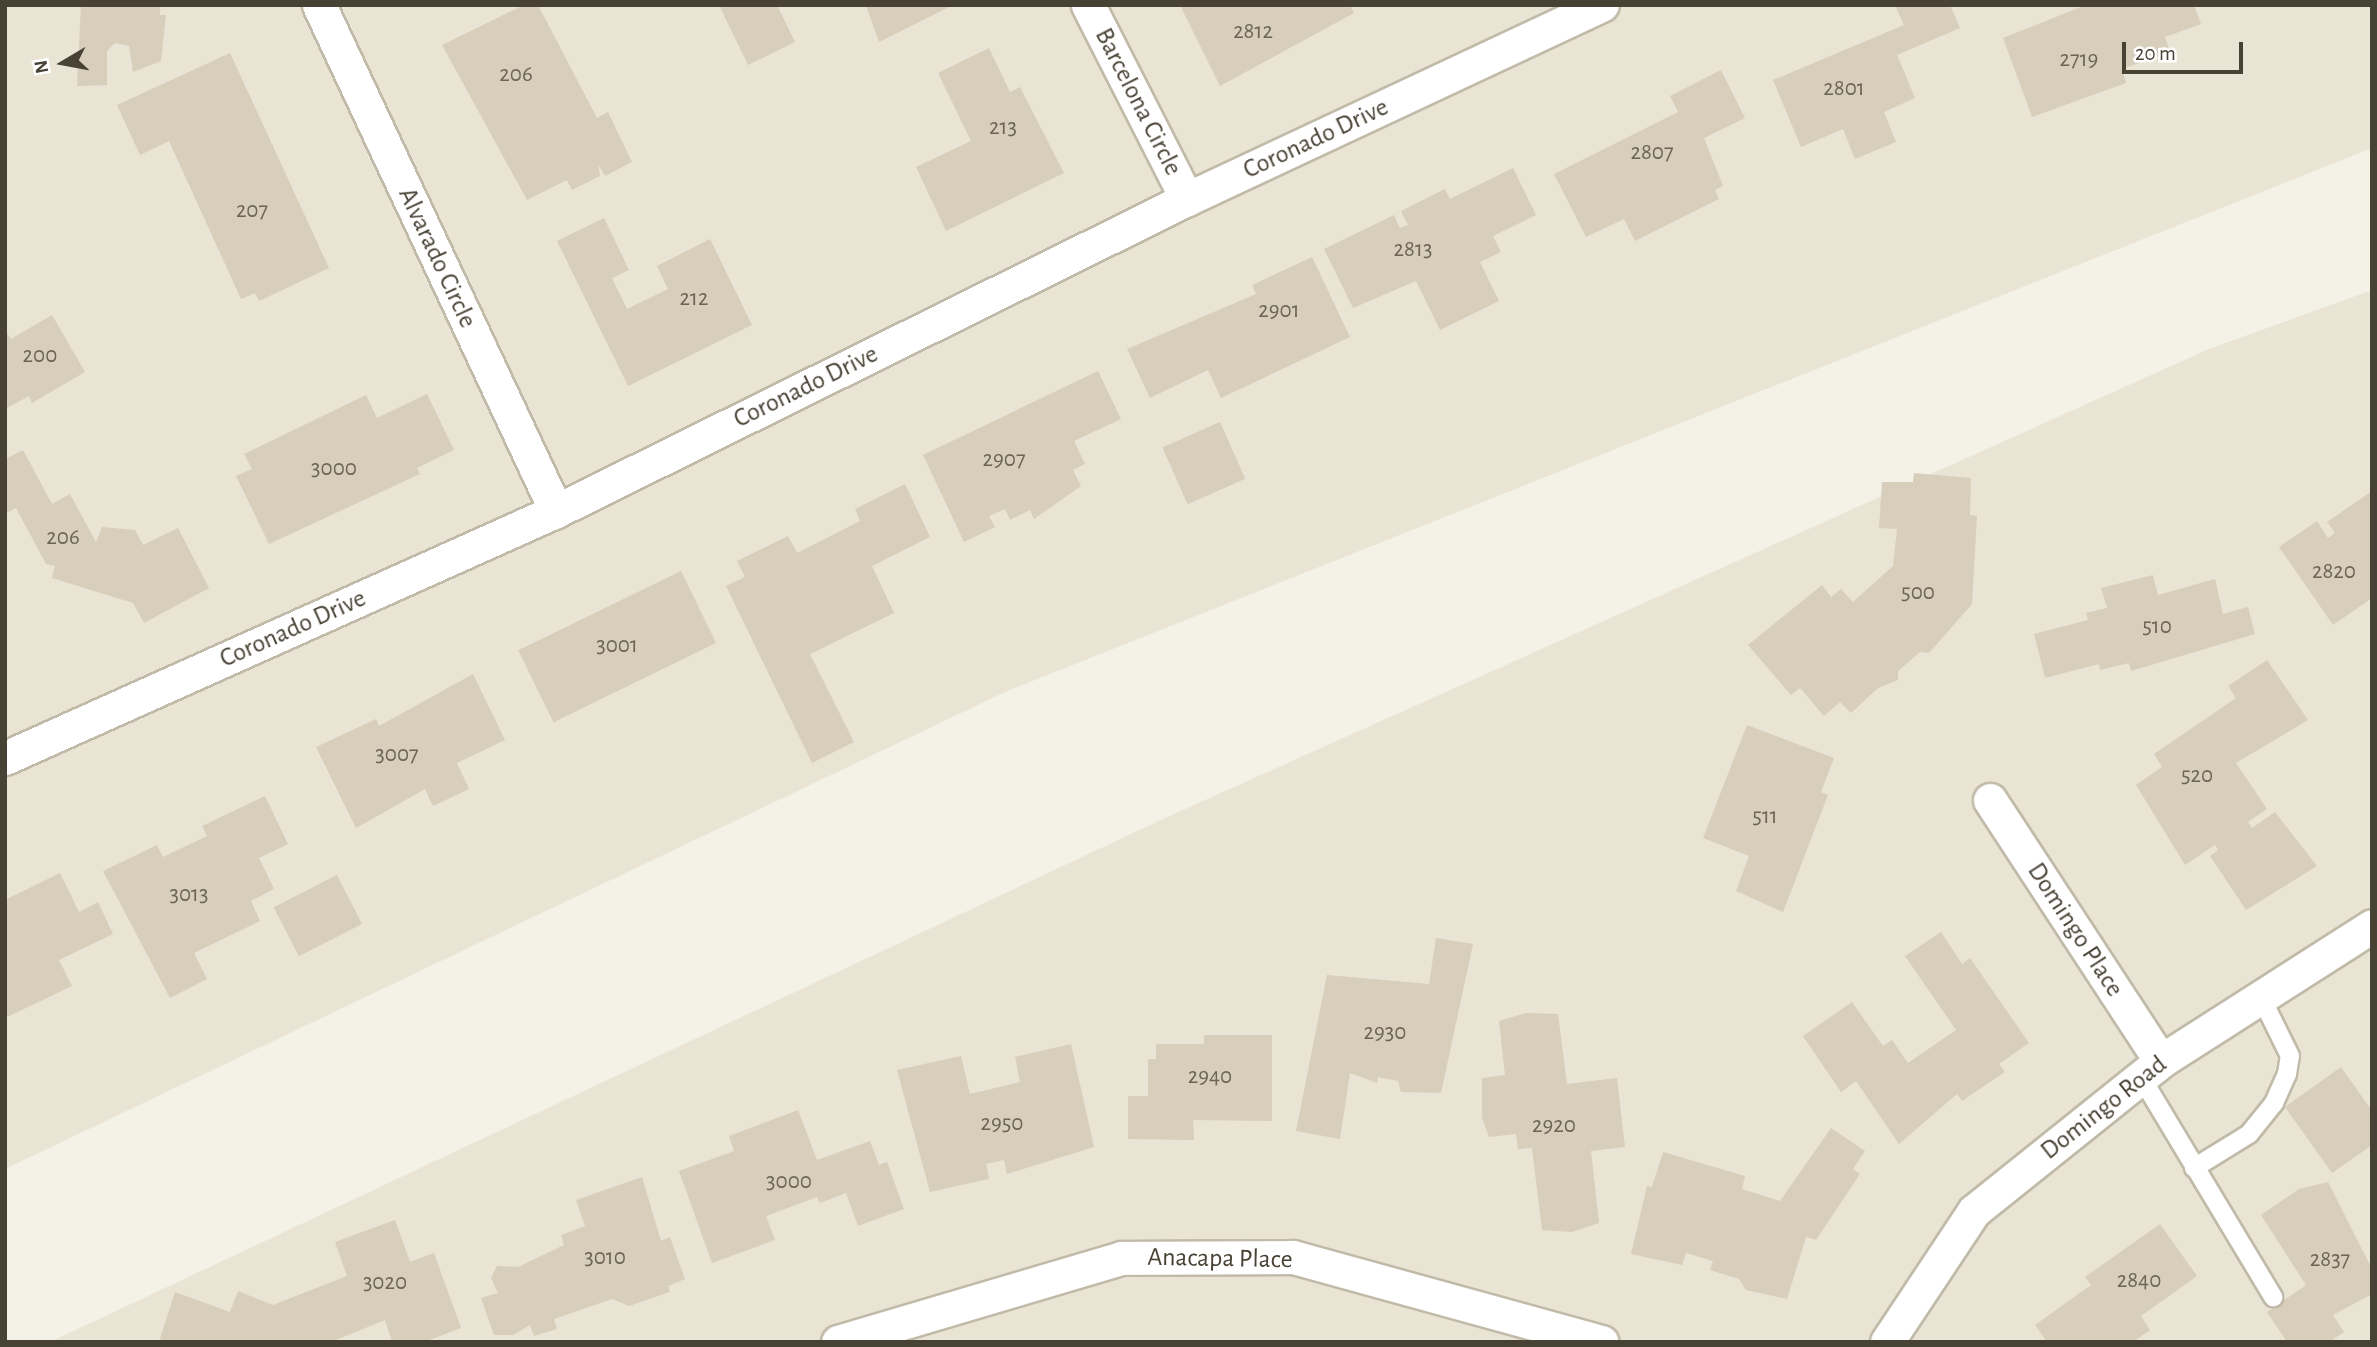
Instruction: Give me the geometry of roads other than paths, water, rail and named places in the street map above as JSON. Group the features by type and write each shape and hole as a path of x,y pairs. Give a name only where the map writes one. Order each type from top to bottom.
{"street":[{"name":"Alvarado Circle","path":"319,5 556,511"},
{"name":"Barcelona Circle","path":"1088,5 1187,199"},
{"name":"Coronado Drive","path":"5,758 556,511 1187,199 1602,5"},
{"name":"Domingo Place","path":"1990,800 2151,1069"},
{"name":"Domingo Road","path":"1887,1342 1974,1211 2151,1069 2372,926"},
{"name":"Anacapa Place","path":"838,1342 1121,1258 1293,1257 1602,1342"}],"lane":[{"path":"2194,1168 2249,1134 2274,1103 2287,1073 2290,1056 2261,997"},
{"path":"2151,1069 2194,1168 2273,1297"}]}
